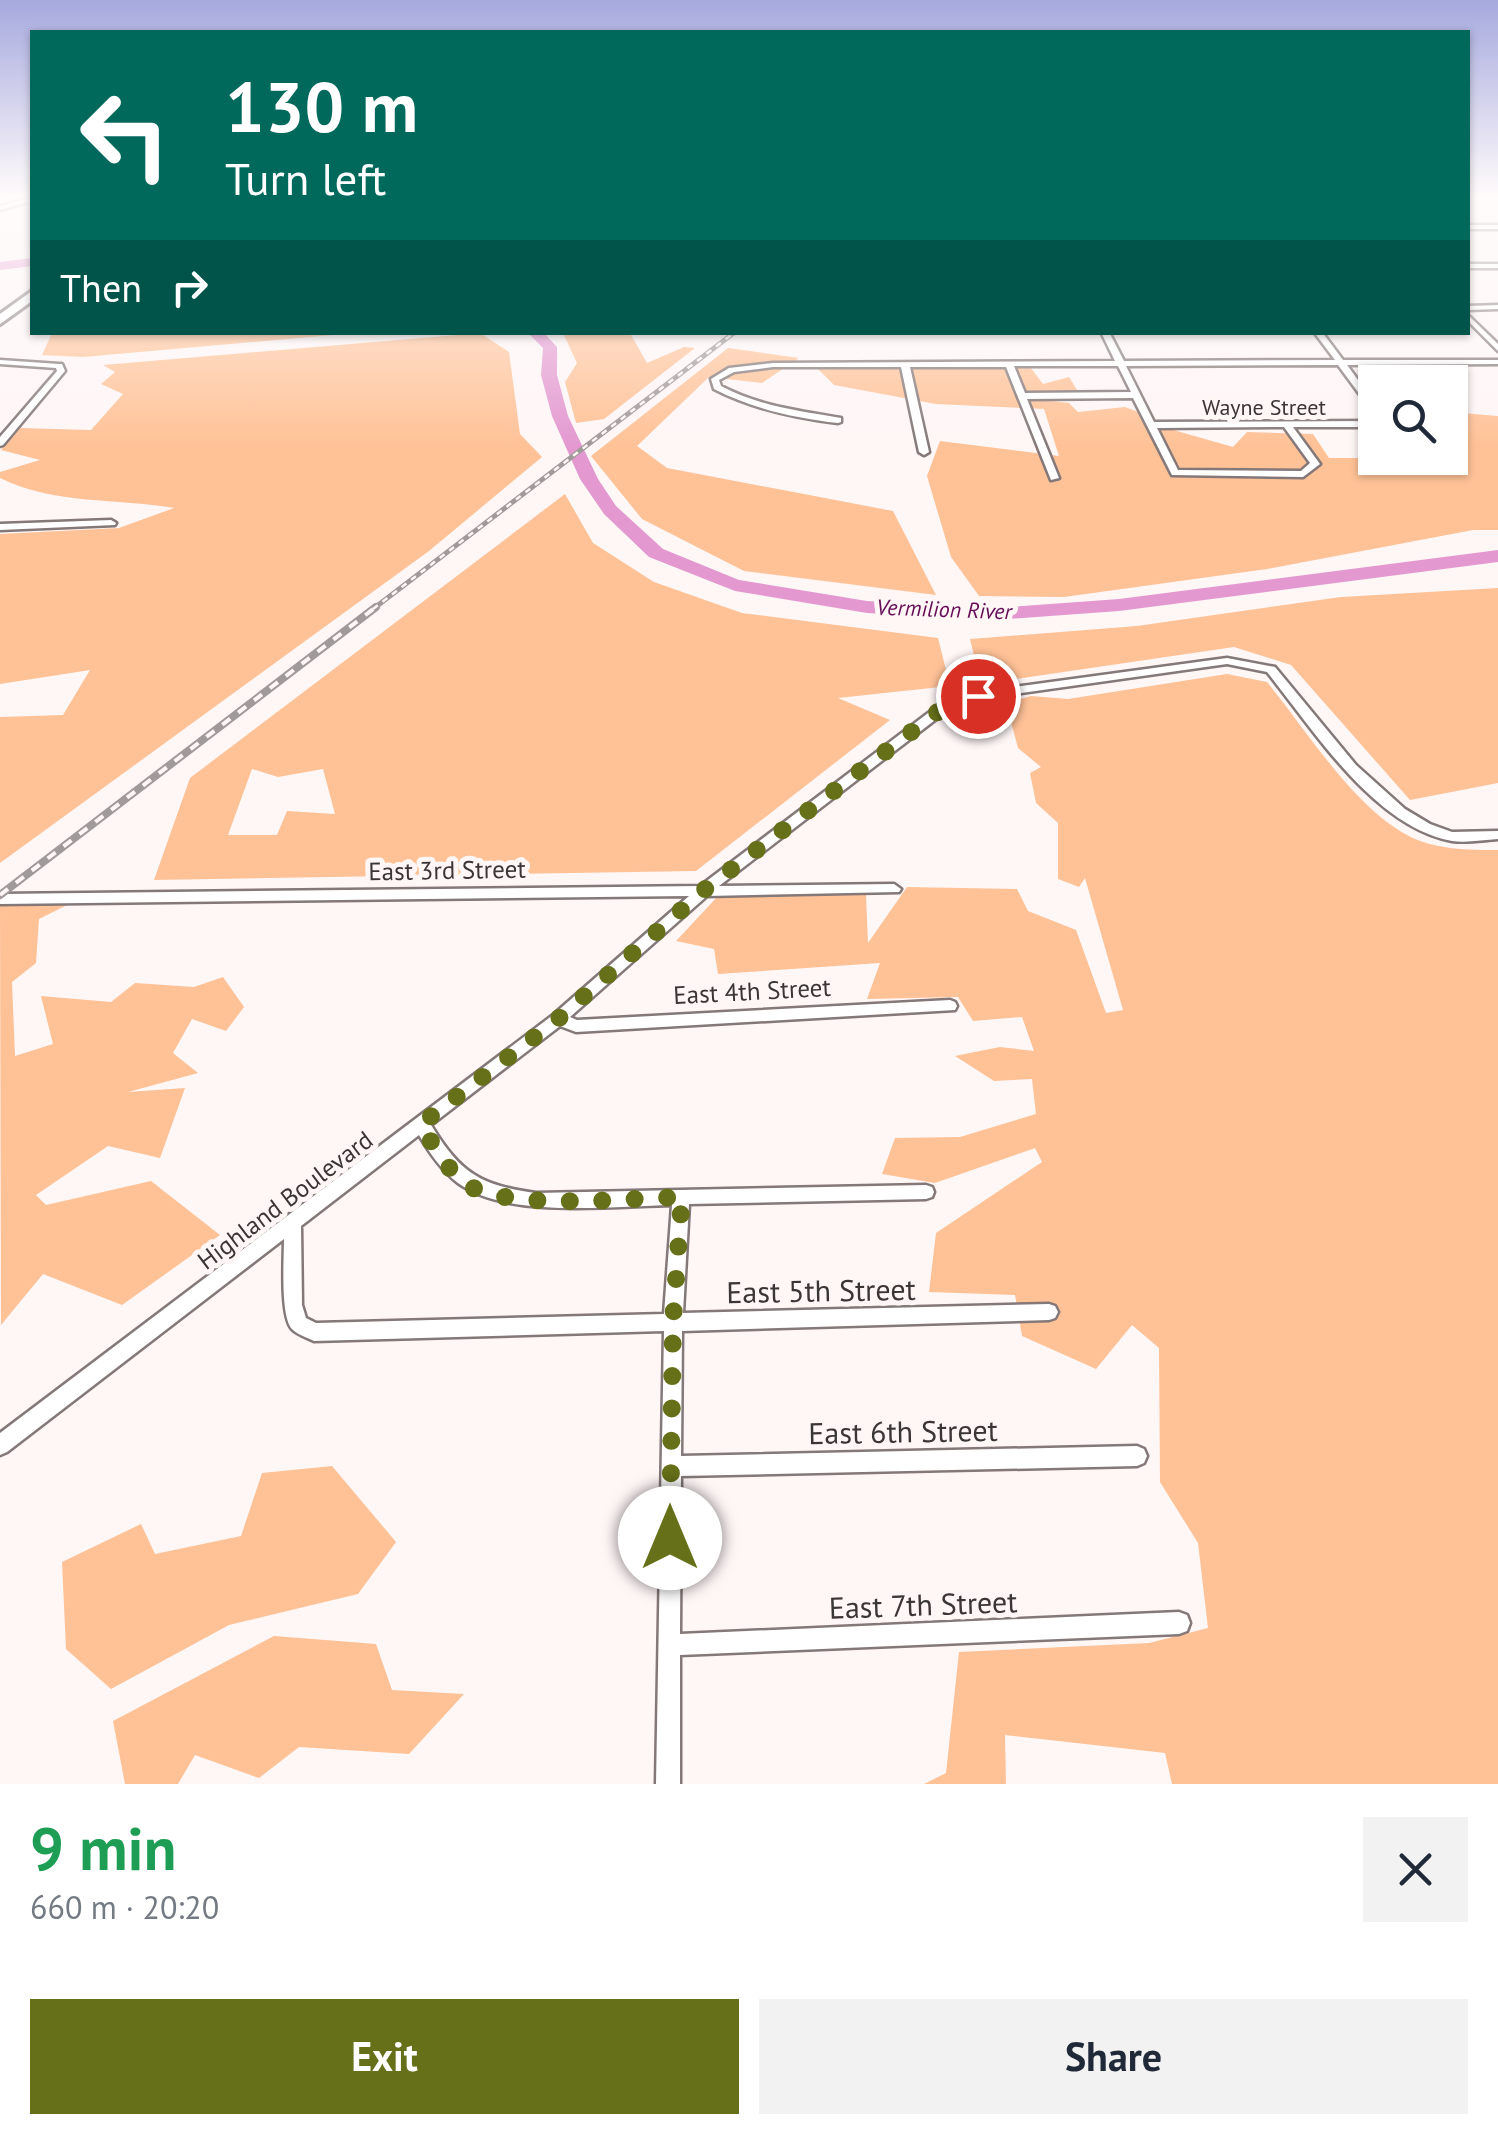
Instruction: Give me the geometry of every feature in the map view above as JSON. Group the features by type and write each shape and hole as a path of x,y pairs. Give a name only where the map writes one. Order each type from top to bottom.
{"main road":[{"path":"0,320 28,298"}],"street":[{"path":"1470,308 1498,308"},
{"path":"1470,320 1498,349"},
{"path":"1106,335 1175,473 1302,474 1315,464 1287,425"},
{"path":"1320,335 1358,387"},
{"path":"0,362 59,366 59,374 0,443"},
{"path":"838,420 791,412 732,395 717,387 716,380 732,370 772,365 1498,362"},
{"path":"905,364 924,452"},
{"path":"1009,364 1054,478"},
{"path":"1022,396 1135,395"},
{"name":"Wayne Street","path":"1152,425 1358,424"},
{"path":"0,527 111,522"},
{"name":"Highland Boulevard","path":"0,1446 558,1019 704,890 948,704 978,696 1227,660 1272,669 1373,789 1410,820 1451,836 1498,835"},
{"name":"East 3rd Street","path":"0,899 894,889"},
{"name":"East 4th Street","path":"558,1019 576,1026 950,1006"},
{"path":"421,1124 458,1176 486,1192 536,1200 926,1192"},
{"path":"668,1784 673,1321 682,1197"},
{"name":"East 5th Street","path":"292,1223 293,1305 298,1322 314,1332 1049,1312"},
{"name":"East 6th Street","path":"670,1466 1137,1456"},
{"name":"East 7th Street","path":"670,1646 1179,1623"}],"shaded area":[{"path":"51,335 333,335 83,357 42,355"},
{"path":"483,335 509,352 520,434 542,457 429,551 0,863 0,717 63,715 90,670 0,684 0,534 119,528 174,508 64,497 0,478 0,472 40,460 1,450 20,428 91,430 123,394 101,384 115,372 103,365"},
{"path":"564,335 631,335 647,363 684,347 695,348 604,419 576,423 565,382 577,363"},
{"path":"728,348 799,358 762,383 709,377 637,446 667,468 893,511 936,595 744,571 642,519 591,456"},
{"path":"1031,368 1043,384 1069,377 1077,390 1018,392 1018,397 1069,403 1078,412 1125,407 1170,429 1233,447 1247,432 1313,434 1329,458 1358,458 1358,475 1468,475 1468,414 1498,416 1498,530 1473,530 1267,569 1064,597 979,596 951,557 927,476 940,441 1059,456 1044,409 936,404 834,385 818,369"},
{"path":"565,494 593,543 654,582 742,613 938,638 950,686 838,698 890,720 696,871 154,880 190,778","holes":["252,769 278,777 323,769 335,814 287,811 277,835 228,835"]},
{"path":"1498,588 1498,783 1410,800 1291,665 1234,647 981,684 970,639 1137,626 1341,597"},
{"path":"1227,674 1267,682 1349,786 1407,835 1440,846 1498,850 1498,1784 1172,1784 1165,1753 1005,1735 1006,1784 924,1784 946,1773 959,1652 1149,1643 1208,1628 1198,1543 1160,1482 1159,1348 1132,1325 1096,1369 1022,1336 1015,1295 929,1292 936,1233 1042,1162 1035,1148 935,1183 882,1174 895,1138 960,1137 1036,1114 1032,1079 994,1081 955,1056 1000,1047 1034,1051 1022,1017 973,1021 958,997 867,999 880,963 718,974 714,949 676,941 719,895 866,895 868,943 907,887 1017,889 1028,911 1076,930 1106,1013 1123,1010 1085,878 1079,887 1058,879 1058,823 1036,803 1030,773 1041,767 1018,748 1006,703 1031,696 1068,699"},
{"path":"71,903 39,919 36,963 12,982 15,1056 53,1044 41,996 111,1002 135,983 194,987 223,977 244,1007 226,1031 192,1019 173,1053 198,1073 128,1092 185,1088 160,1158 108,1146 36,1195 46,1205 151,1181 220,1235 122,1305 43,1274 1,1325 0,904"},
{"path":"332,1466 396,1542 358,1594 229,1625 111,1689 66,1649 62,1562 141,1524 155,1554 241,1536 262,1473"},
{"path":"274,1636 376,1644 392,1690 464,1694 409,1754 299,1747 259,1778 195,1755 178,1784 125,1784 113,1721"}],"waterway":[{"name":"Vermilion River","path":"537,335 550,347 549,375 560,416 589,479 610,510 656,553 735,585 867,607 995,614 1119,605 1498,556"}],"railway":[{"path":"373,609 731,335"},
{"path":"0,895 376,607"}],"route":[{"path":"670,1538 673,1321 682,1197 536,1200 486,1192 458,1176 421,1124 558,1019 704,890 948,704 978,696"}]}
